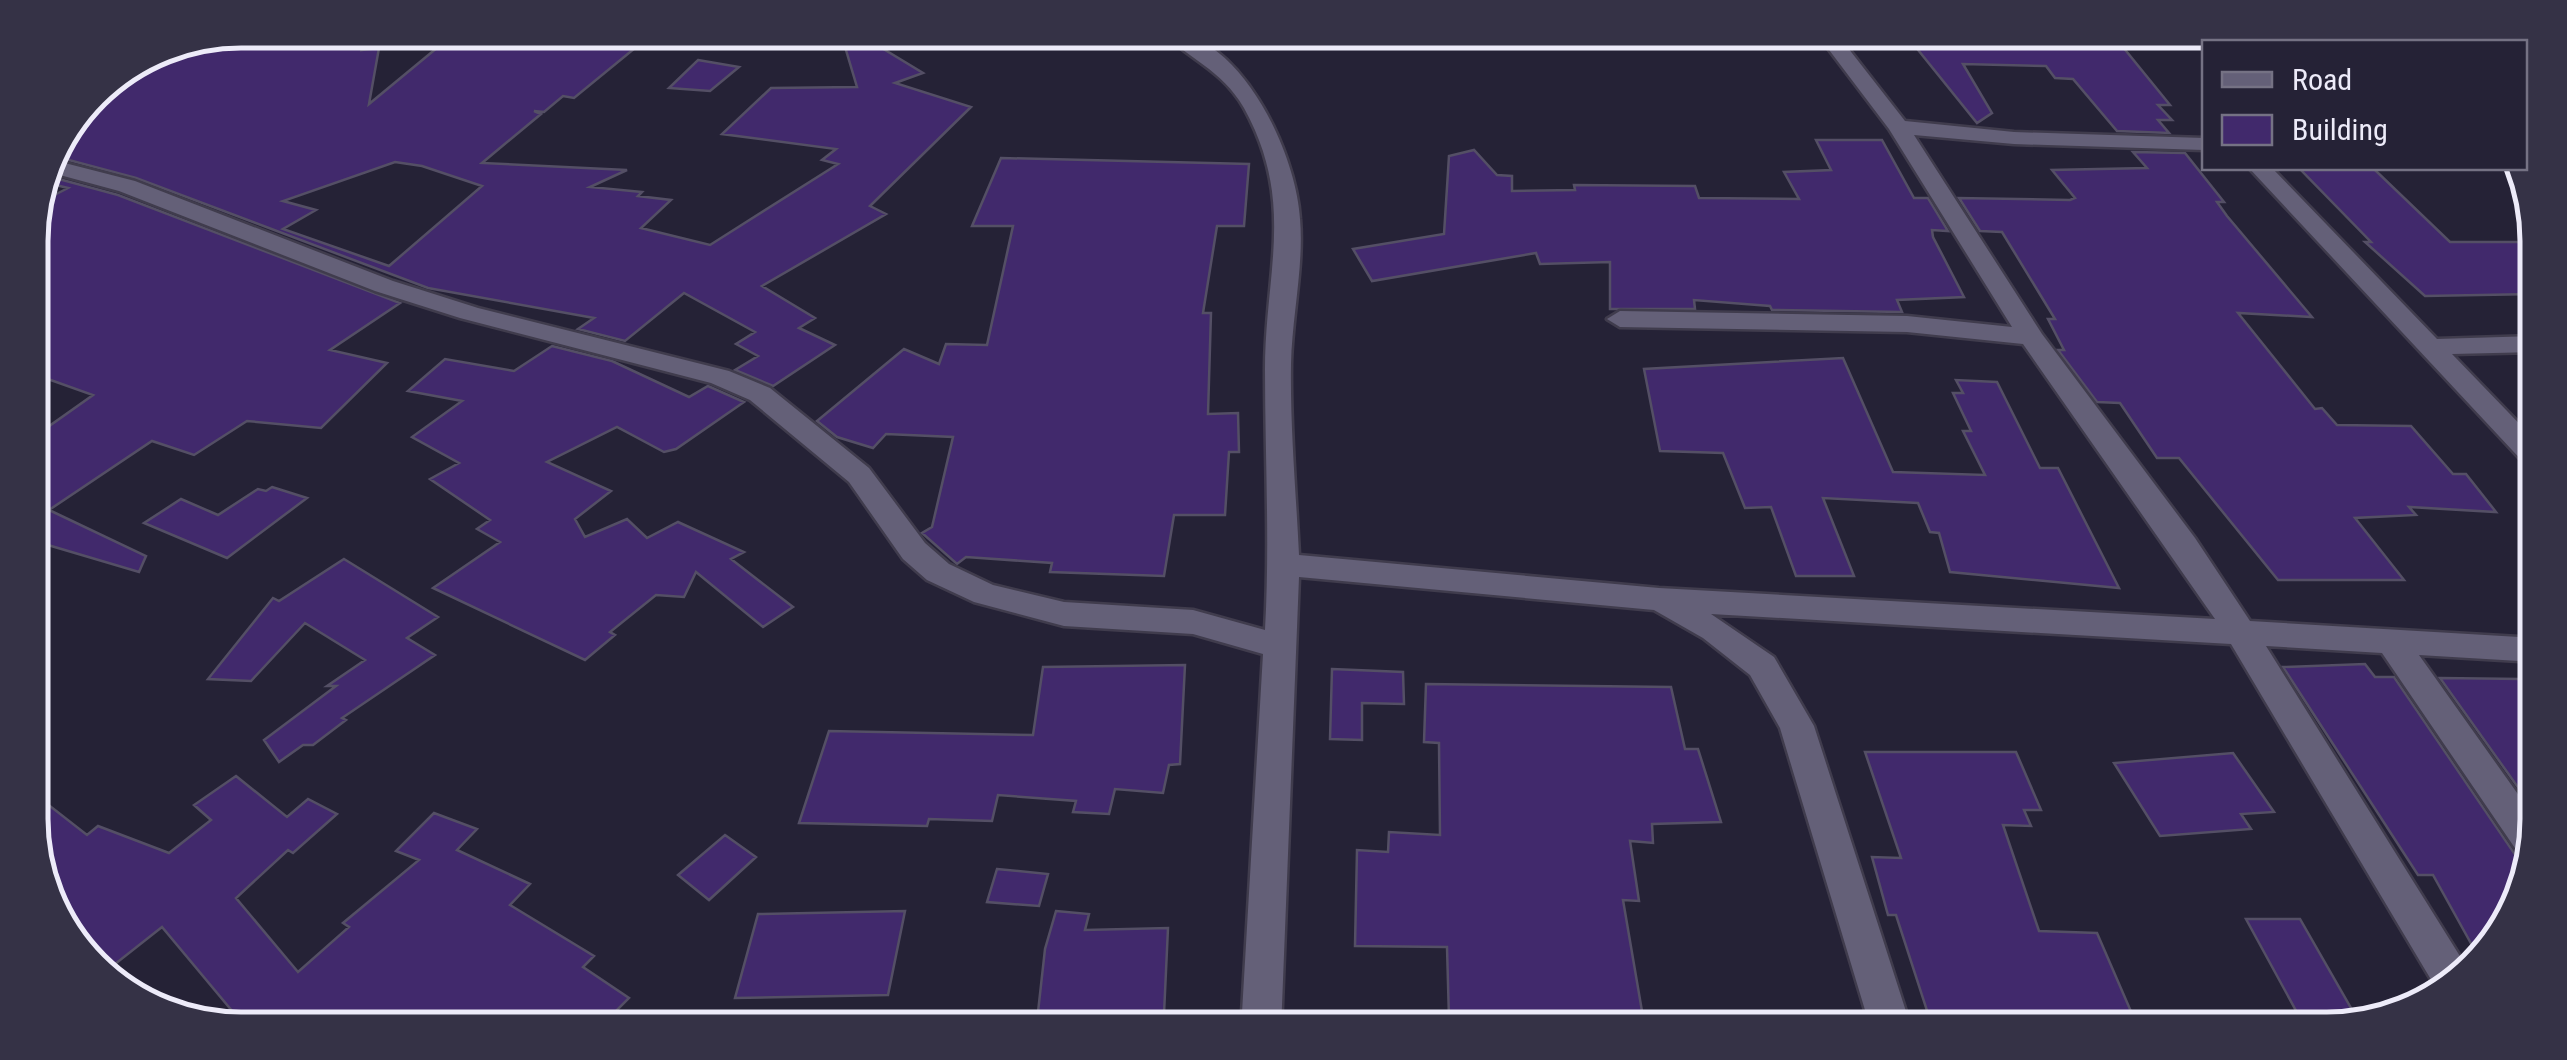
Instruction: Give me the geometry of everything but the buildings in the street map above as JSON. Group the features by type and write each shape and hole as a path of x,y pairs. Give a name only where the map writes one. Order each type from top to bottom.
{"street":[{"path":"1197,48 1218,62 1251,102 1270,138 1288,216 1278,365 1284,565 1261,1012"},
{"path":"1838,48 1898,127 2031,337 2184,546 2447,970"},
{"path":"1898,127 2014,138 2202,144"},
{"path":"61,169 127,186 384,286 470,313 720,376 760,394 859,476 914,551 938,572 985,594 1064,614 1193,622 1280,647"},
{"path":"2262,170 2520,441"},
{"path":"1620,318 1907,324 2031,337"},
{"path":"2430,346 2520,344"},
{"path":"1284,565 1659,599 2520,649"},
{"path":"1659,599 1714,630 1762,666 1797,726 1886,1012"},
{"path":"2392,644 2520,825"}]}
